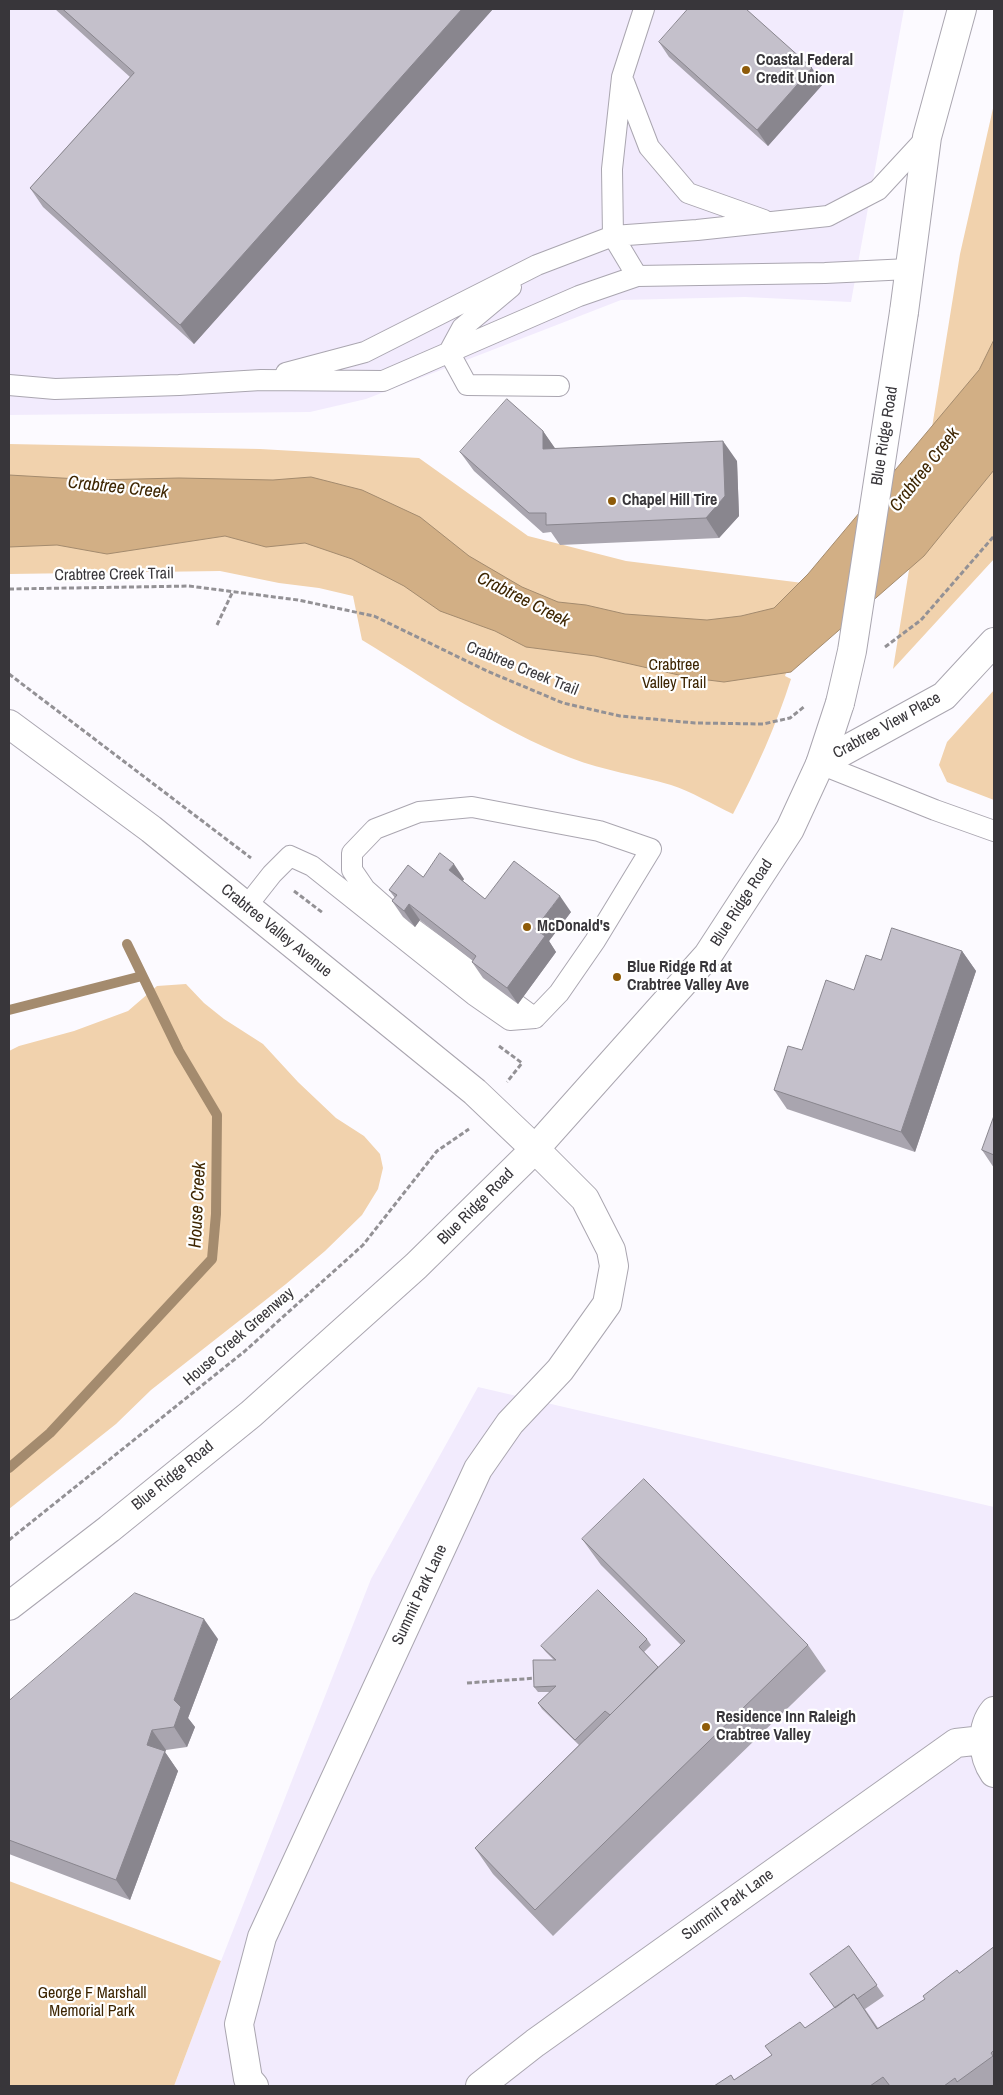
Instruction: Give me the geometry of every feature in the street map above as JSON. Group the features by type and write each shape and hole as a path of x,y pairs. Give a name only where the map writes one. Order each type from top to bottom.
{"street":[{"name":"Blue Ridge Road","path":"9,1606 109,1529 251,1414 416,1266 534,1149 708,955 790,829 820,764 840,703 852,652 904,312 927,137 962,9"},
{"name":"Crabtree View Place","path":"820,764 944,696 994,642"},
{"name":"Crabtree Valley Avenue","path":"9,724 151,829 475,1092 534,1149"},
{"name":"Summit Park Lane","path":"254,2086 248,2079 239,2024 262,1937 478,1469 510,1423 560,1370 607,1304 614,1266 611,1250 585,1199 534,1149"},
{"path":"994,1711 983,1740 988,1764 994,1773"},
{"name":"Summit Park Lane","path":"480,2086 534,2043 956,1743 983,1740"}],"lane":[{"path":"637,276 613,236 612,169 622,77 644,9"},
{"path":"622,77 649,147 688,192 768,222"},
{"path":"261,380 365,352 537,265 613,236 697,230 828,216 866,198 878,190 927,137"},
{"path":"449,352 462,328 537,265"},
{"path":"9,385 55,389 261,380 383,381 579,296 637,276 825,273 909,269"},
{"path":"449,352 467,385 559,386"},
{"path":"820,764 935,810 994,831"},
{"path":"246,907 272,874 290,856 312,866 474,995 510,1020 536,1018 564,986 595,941 651,849 599,831 472,807 419,812 375,829 352,852 352,870 364,889 392,913 536,1018"}],"path":[{"path":"883,649 921,620 994,536"},
{"name":"Crabtree Creek Trail","path":"9,589 189,586 298,600 374,616 487,671 563,703 620,716 695,723 764,724 790,718 813,700"},
{"path":"218,625 233,591"},
{"path":"9,674 244,852"},
{"name":"House Creek Greenway","path":"9,1540 245,1351 363,1245 437,1151 451,1140 466,1133"},
{"path":"467,1683 537,1678"}],"shaded area":[{"path":"9,9 904,9 851,302 745,297 621,300 366,399 310,412 9,415"},
{"path":"478,1387 994,1507 994,2086 174,2086 371,1579"}],"green space":[{"path":"994,104 994,559 893,669 960,254"},
{"name":"Crabtree Valley Trail","path":"9,444 260,449 419,458 528,536 626,561 811,584 801,629 785,676 791,679 765,748 733,814 671,785 571,758 517,734 490,719 362,640 353,596 319,588 279,583 220,571 9,574"},
{"path":"994,690 994,800 947,782 939,765 947,742"},
{"path":"186,984 204,1003 224,1019 263,1044 298,1082 336,1118 364,1136 380,1154 383,1168 378,1189 362,1215 325,1251 151,1390 116,1424 9,1509 9,1051 19,1046 74,1031 128,1011 157,986"},
{"name":"George F Marshall Memorial Park","path":"9,1881 221,1961 174,2086 9,2086"}],"water":[{"name":"Crabtree Creek","path":"994,340 994,470 924,556 791,672 724,682 692,678 595,656 526,647 495,631 440,611 404,586 352,559 305,543 266,547 225,536 107,554 57,545 9,547 9,475 96,480 179,478 273,480 311,477 362,490 420,517 469,556 522,587 558,602 586,605 625,614 707,620 741,616 774,608 808,574 979,370"}],"building":[{"path":"63,9 462,9 180,325 30,188 134,73"},
{"name":"Coastal Federal Credit Union","path":"688,9 746,9 812,68 757,130 659,42"},
{"path":"507,399 543,431 543,449 723,441 725,496 706,518 546,525 546,513 529,513 460,452"},
{"path":"440,853 454,864 449,870 485,899 514,861 560,896 535,929 545,936 507,988 472,962 476,956 409,904 404,911 392,901 397,895 389,890 408,865 423,877"},
{"path":"892,928 962,951 901,1132 774,1090 788,1046 802,1050 826,980 854,990 866,955 881,960"},
{"path":"994,1116 994,1155 982,1150"},
{"name":"Residence Inn Raleigh Crabtree Valley","path":"644,1479 808,1645 535,1910 475,1848 685,1641 582,1539"},
{"path":"598,1590 647,1639 639,1647 658,1667 610,1715 605,1711 575,1740 538,1703 556,1686 534,1687 533,1660 556,1660 541,1646"},
{"path":"135,1593 204,1619 174,1700 181,1707 174,1727 152,1730 147,1745 165,1751 116,1880 9,1840 9,1701"},
{"path":"849,1946 877,1985 857,1999 854,1994 835,2008 810,1974"},
{"path":"994,1947 994,2050 991,2053 993,2056 957,2082 955,2078 944,2086 890,2086 883,2077 870,2086 714,2086 731,2075 734,2080 772,2055 765,2046 800,2022 805,2028 854,1994 877,2029 925,1999 923,1996 957,1970 959,1973"}],"waterway":[{"name":"House Creek","path":"9,1468 50,1433 212,1259 216,1214 217,1115 179,1051 127,944"},
{"path":"9,1010 142,976"}],"place":[{"name":"Coastal Federal Credit Union","path":"746,70"},
{"name":"Chapel Hill Tire","path":"612,501"},
{"name":"McDonald's","path":"527,927"},
{"name":"Blue Ridge Rd at Crabtree Valley Ave","path":"617,977"},
{"name":"Residence Inn Raleigh Crabtree Valley","path":"706,1727"}]}
